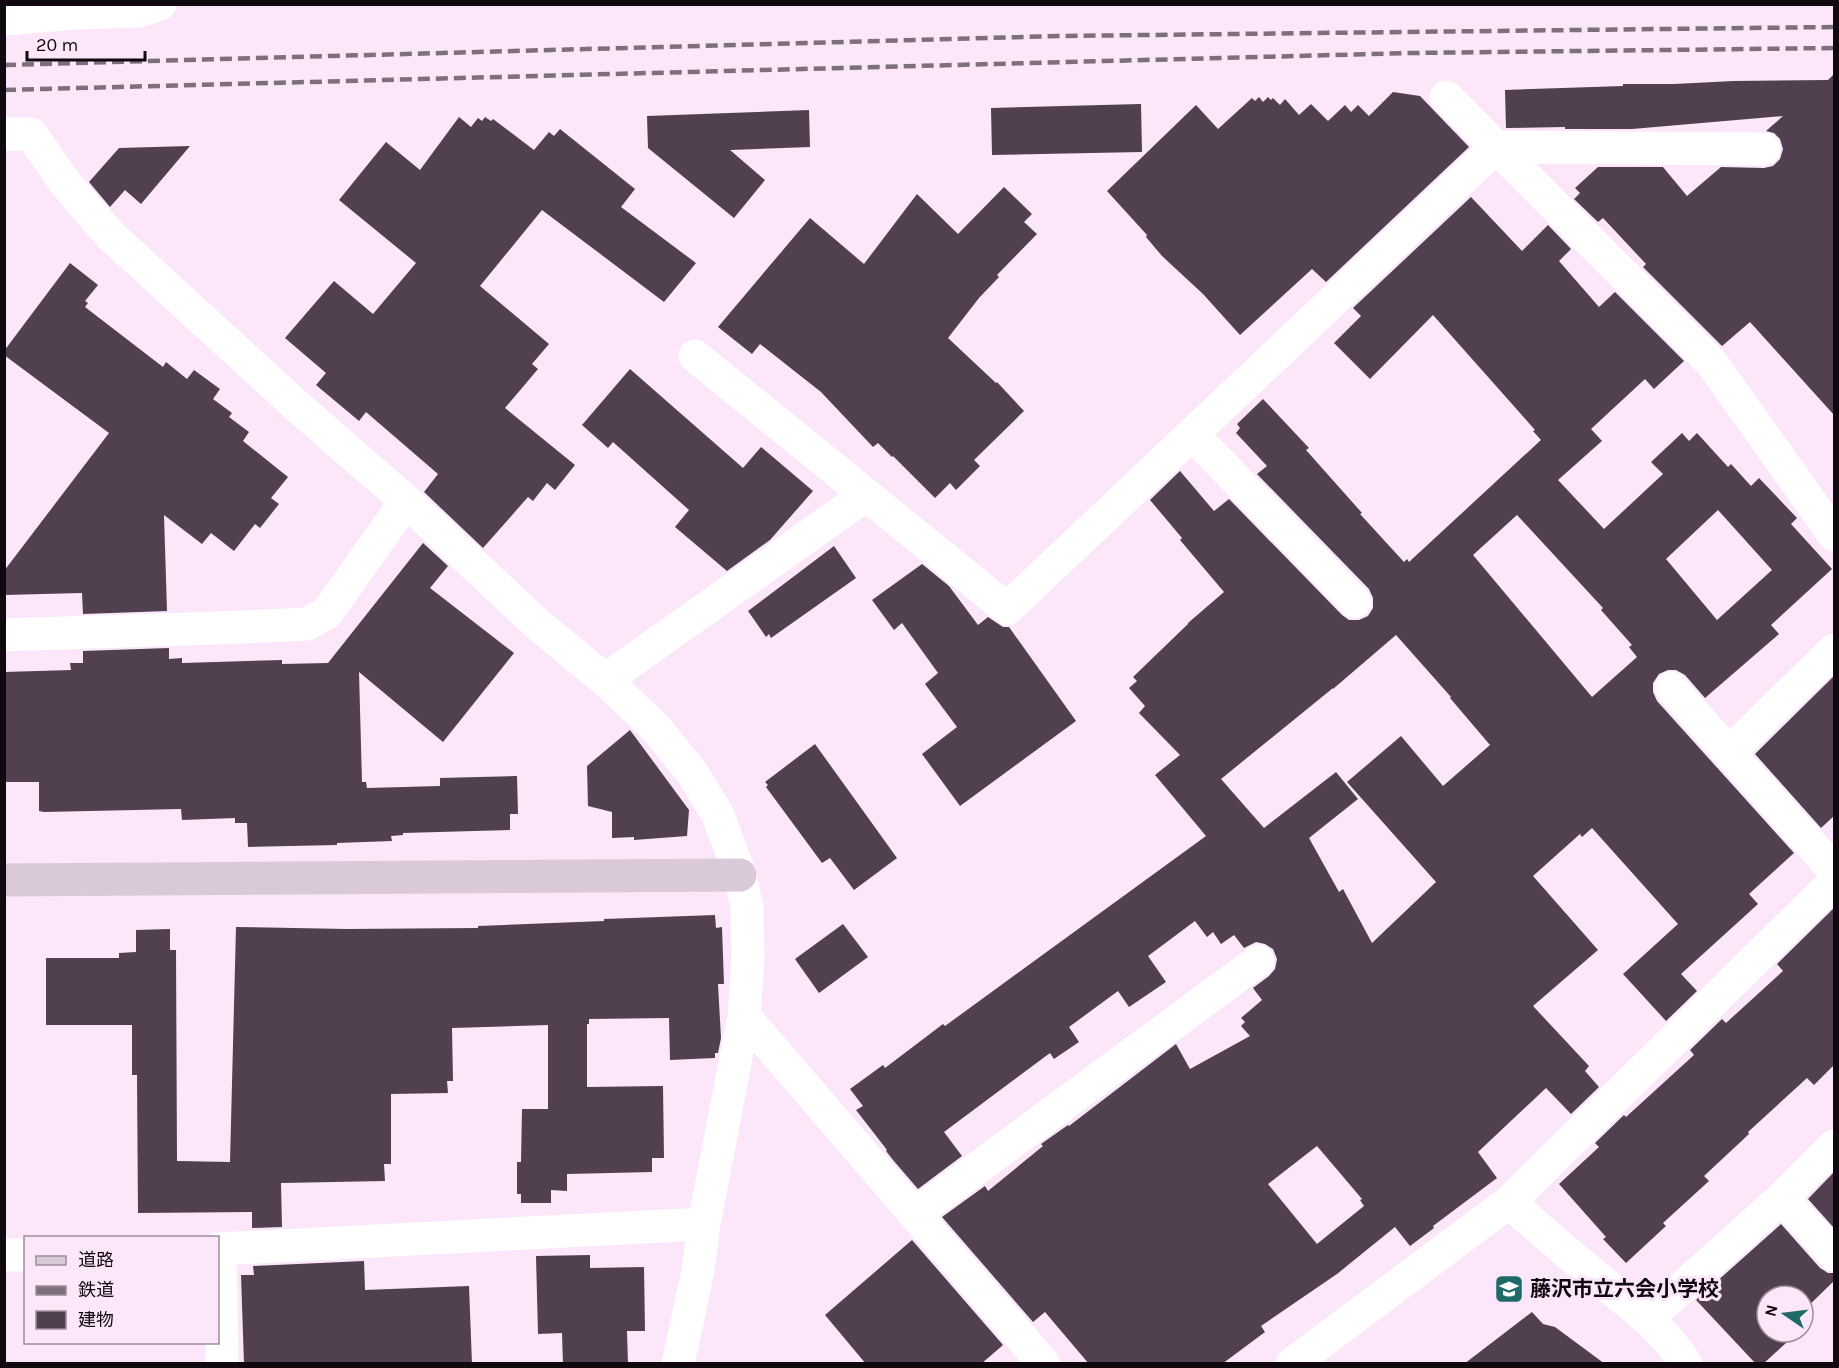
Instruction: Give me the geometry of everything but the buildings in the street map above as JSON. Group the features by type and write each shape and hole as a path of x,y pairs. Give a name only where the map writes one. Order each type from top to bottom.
{"street":[{"path":"4,19 76,9 139,11 160,4"},
{"path":"1446,97 1711,362 1834,535"},
{"path":"18,134 66,184 110,236 406,501 535,622 605,680 656,728 693,774 718,815 740,875 747,908 748,958 744,1016 704,1224 698,1271 678,1364"},
{"path":"695,356 1006,609 1496,147 1764,149"},
{"path":"1192,434 1355,602"},
{"path":"605,680 866,495"},
{"path":"4,635 308,624 327,613 406,501"},
{"path":"1729,753 1834,650"},
{"path":"1671,688 1834,870"},
{"path":"4,880 740,875"},
{"path":"1292,1364 1509,1202 1834,882"},
{"path":"915,1214 1258,961"},
{"path":"744,1016 1044,1364"},
{"path":"1647,1319 1782,1198 1834,1146"},
{"path":"1782,1198 1834,1256"},
{"path":"1509,1202 1647,1319 1680,1353 1686,1364"},
{"path":"222,1364 219,1249 704,1224"},
{"path":"4,1256 24,1255"}],"railway":[{"path":"4,65 1061,36 1834,27"},
{"path":"4,90 1410,53 1834,48"}],"place":[{"name":"藤沢市立六会小学校","path":"1509,1289"}]}
